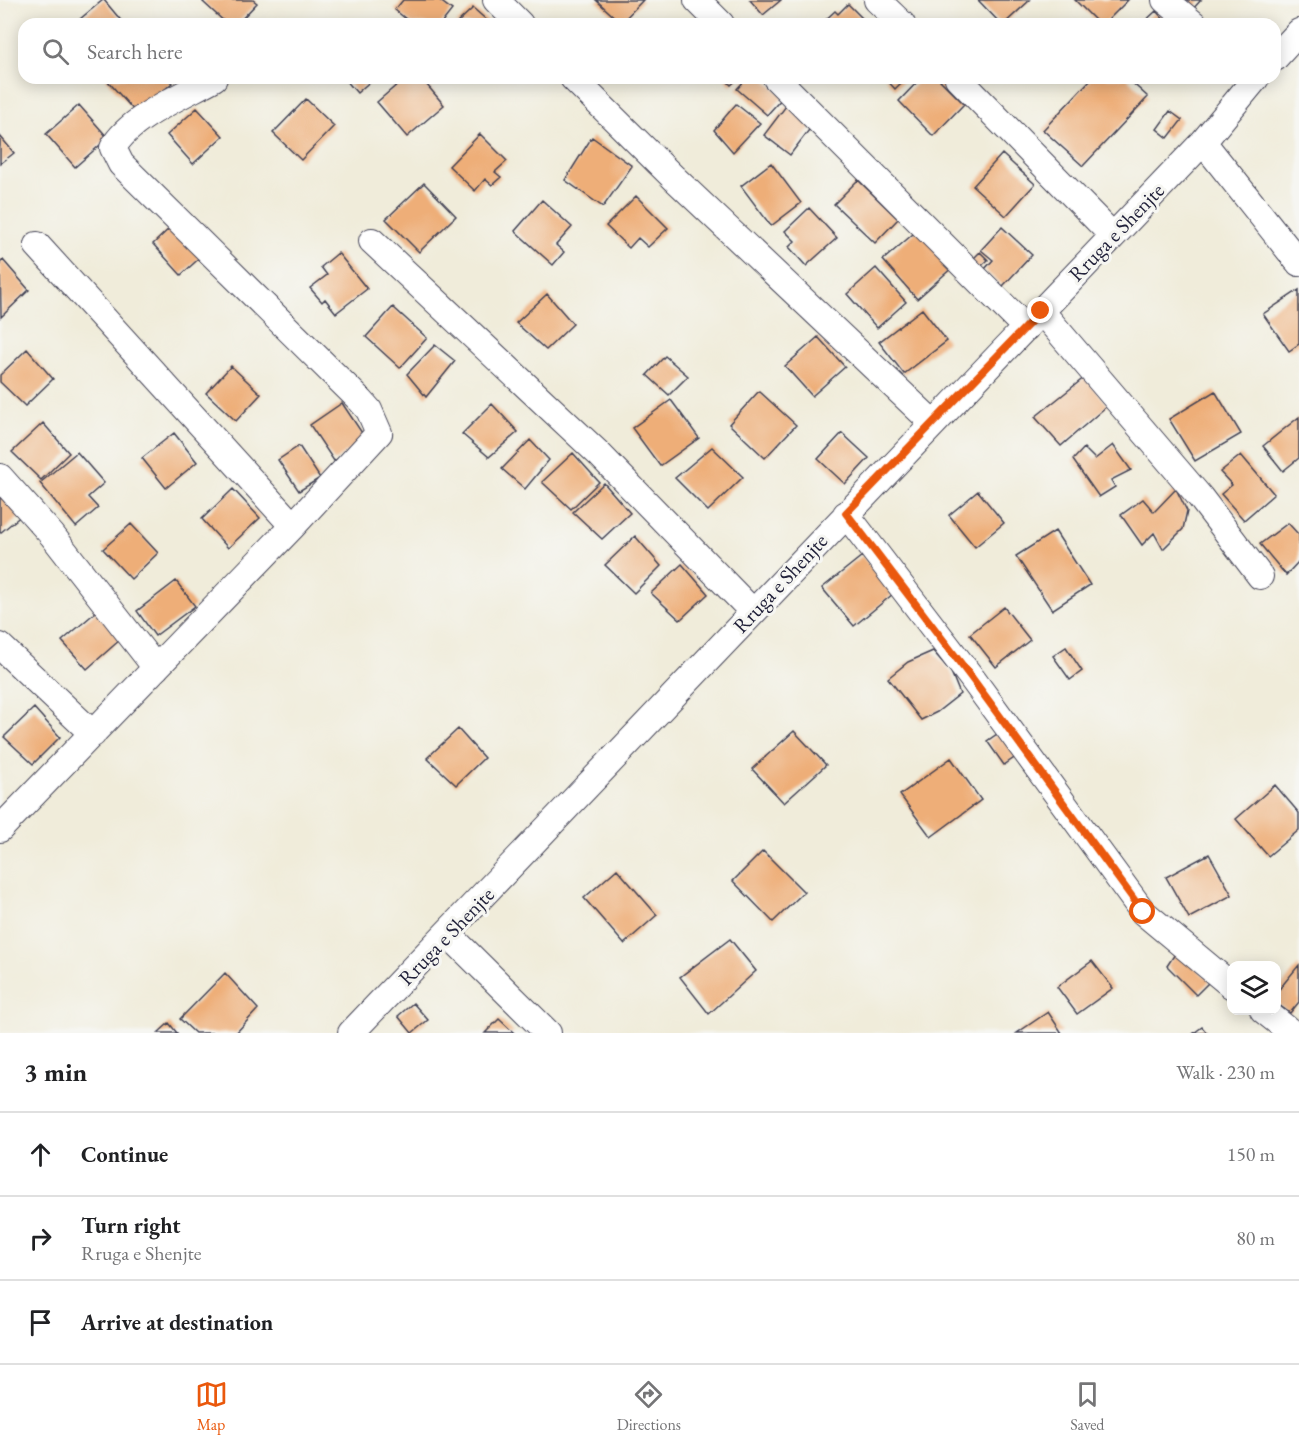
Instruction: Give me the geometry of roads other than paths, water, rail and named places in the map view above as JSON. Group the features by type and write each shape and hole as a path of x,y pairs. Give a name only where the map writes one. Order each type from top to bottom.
{"street":[{"path":"496,0 514,18"},
{"path":"697,0 715,18"},
{"path":"877,0 896,18"},
{"path":"1165,0 1187,18"},
{"path":"1281,52 1299,32"},
{"path":"0,830 293,526 375,440 379,433 376,423 361,401 121,164 113,148 118,138 139,122 204,84"},
{"path":"579,84 674,178 933,423"},
{"path":"782,84 1033,319 1200,496 1260,576"},
{"path":"964,84 1112,235"},
{"name":"Rruga e Shenjte","path":"351,1033 1203,142 1251,84"},
{"path":"1203,142 1299,263"},
{"path":"372,241 599,454 753,612"},
{"path":"37,245 293,526"},
{"path":"0,477 52,535 156,668"},
{"path":"846,513 978,686 1143,912 1227,982"},
{"path":"0,646 93,734"},
{"path":"448,934 548,1033"},
{"path":"1268,1015 1292,1033"}]}
